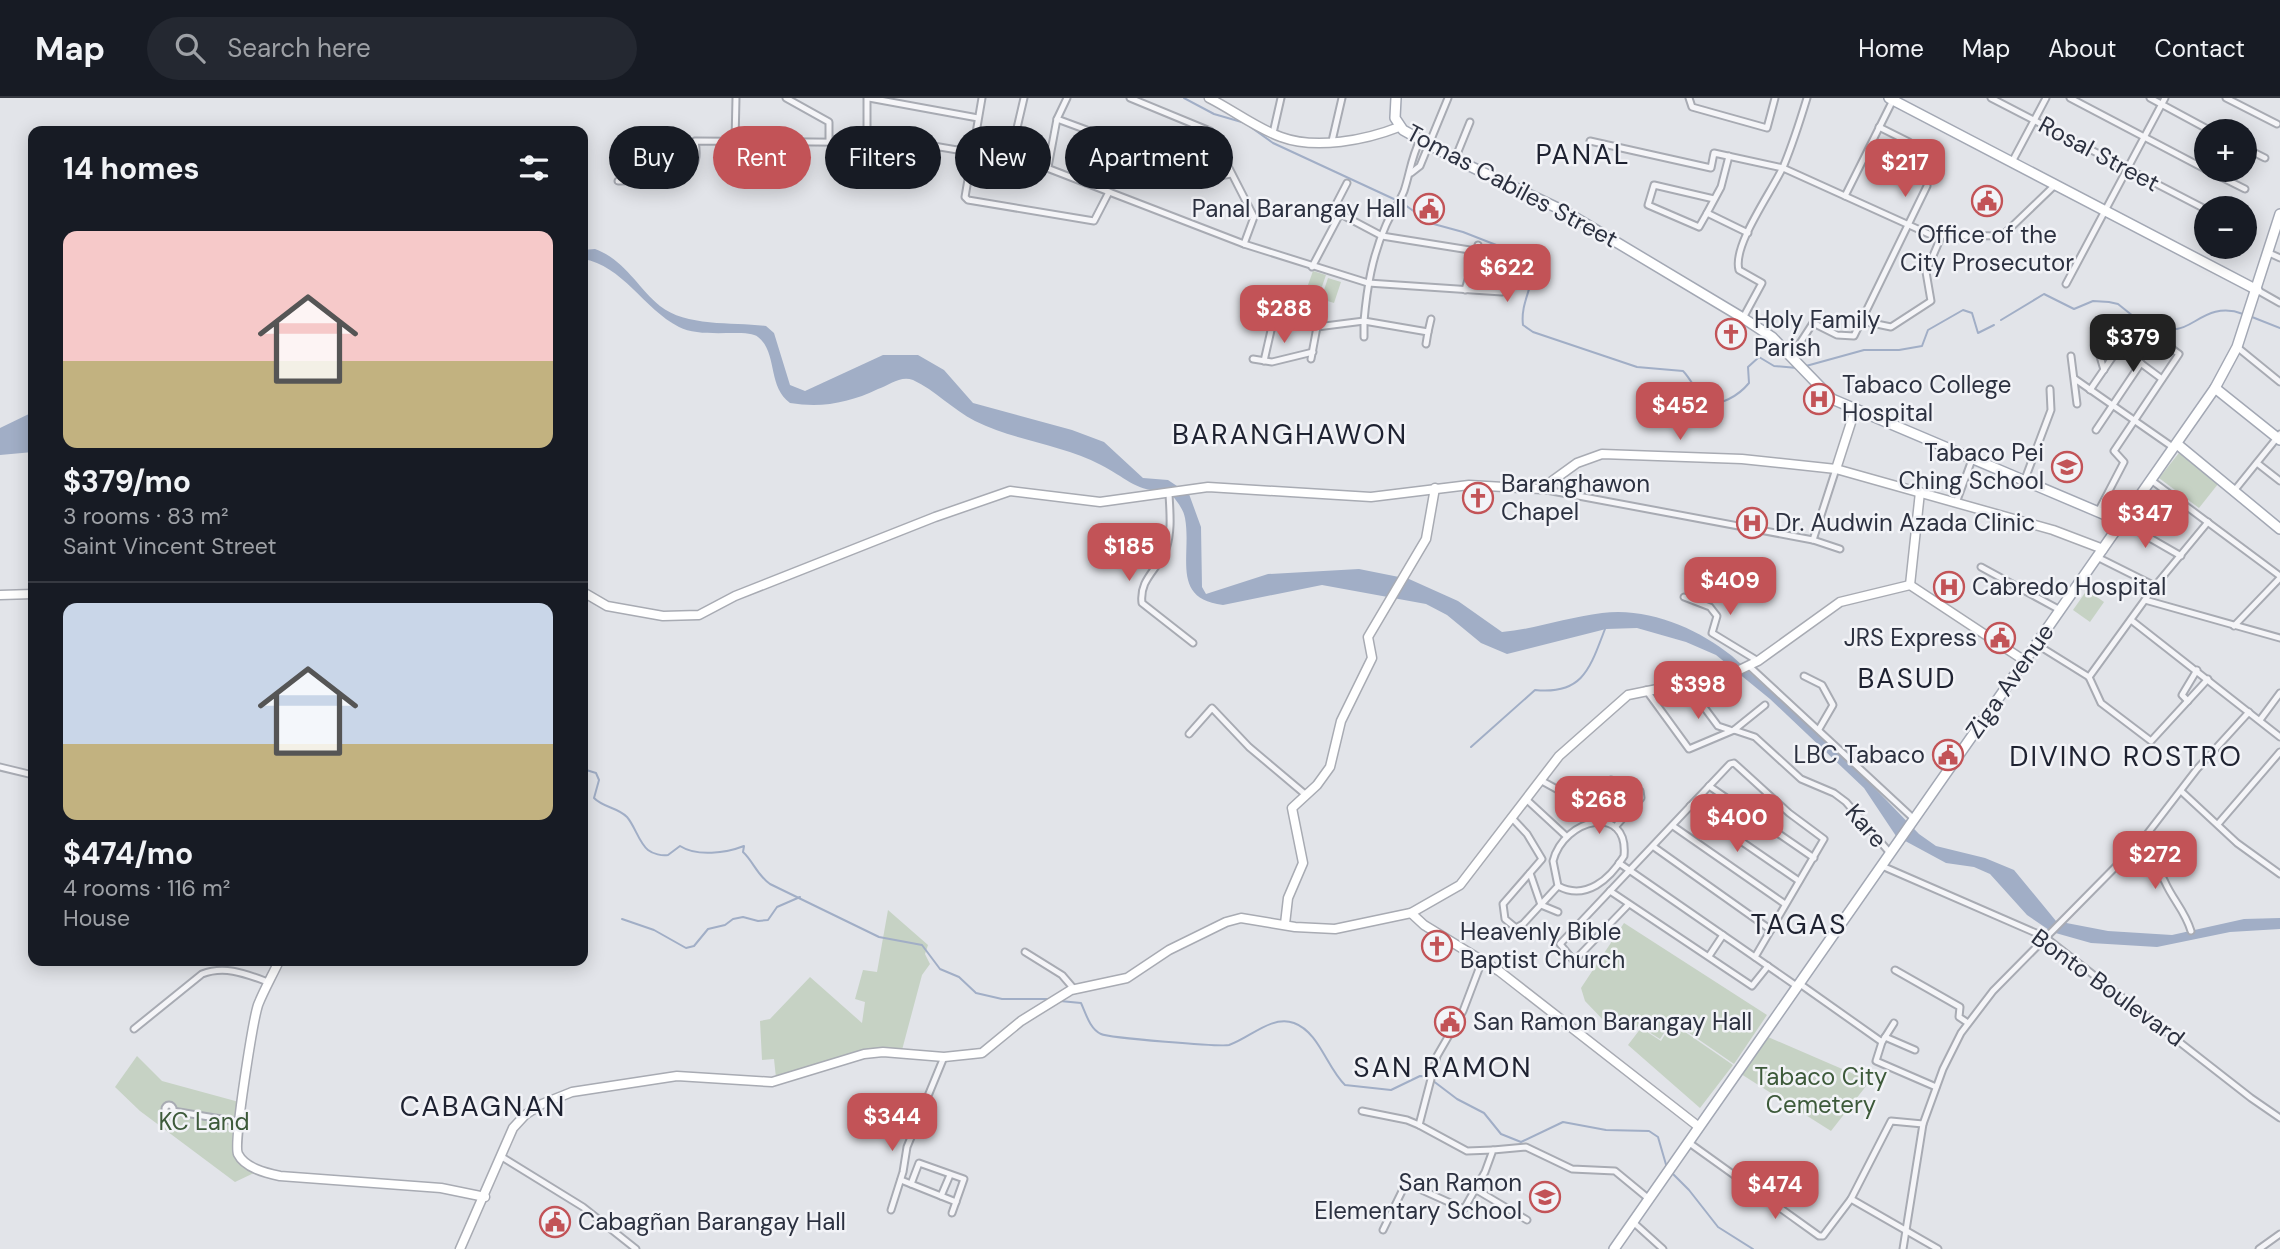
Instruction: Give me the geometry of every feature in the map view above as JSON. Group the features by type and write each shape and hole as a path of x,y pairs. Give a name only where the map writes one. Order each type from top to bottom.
{"main road":[{"name":"Tomas Cabiles Street","path":"1396,98 1395,113 1399,127 1455,159 1566,212 1743,317 1772,337 1832,399 2122,522"},
{"path":"1895,100 2258,290"},
{"name":"Ziga Avenue","path":"1614,1249 2215,388 2237,347 2258,290 2280,214"},
{"path":"2215,388 2279,437"},
{"path":"2175,446 2280,529"}],"street":[{"path":"735,126 736,98"},
{"path":"786,98 829,122 829,126"},
{"path":"867,126 868,98 978,118"},
{"path":"977,126 982,98"},
{"path":"1017,126 1024,98"},
{"path":"1051,151 1057,119 1067,98"},
{"path":"1130,98 1202,126"},
{"path":"1209,98 1220,101 1273,133 1297,141 1332,141 1399,127"},
{"path":"1273,133 1281,98"},
{"path":"1332,141 1342,98"},
{"path":"1411,173 1418,170 1448,98"},
{"path":"1689,98 1692,107 1766,128 1775,98"},
{"path":"1743,317 1762,283 1738,267 1748,233 1783,168 1808,98"},
{"name":"Rosal Street","path":"1991,98 2194,203"},
{"path":"2012,163 2046,98"},
{"path":"2070,98 2194,163"},
{"path":"2150,98 2164,101 2194,120"},
{"path":"2226,98 2277,124"},
{"path":"1844,196 1895,100"},
{"path":"2066,284 2164,101"},
{"path":"1057,119 1076,126"},
{"path":"1455,159 1470,122"},
{"path":"1879,127 1909,142"},
{"path":"1364,337 1368,283 1382,236 1411,173 1409,165 1420,140"},
{"path":"1590,141 1711,168 1714,153 1783,168 1941,237 2002,236 2055,185"},
{"path":"2257,154 2265,158"},
{"path":"1714,199 1654,185 1648,205 1699,228 1714,199 1729,156"},
{"path":"1051,168 1244,244 1368,283 1502,292 1514,257"},
{"path":"1233,178 1254,217 1244,244"},
{"path":"2231,182 2245,189"},
{"path":"1347,183 1334,210 1382,236 1477,248 1465,290"},
{"path":"1793,359 1813,323 1837,335 1854,336 1906,224 1927,186"},
{"path":"966,189 965,197 968,201 1094,221 1109,192"},
{"path":"1707,213 1748,233"},
{"path":"1312,267 1340,214"},
{"path":"1862,321 1891,327 1931,301 1926,272 1941,237"},
{"path":"2269,253 2280,258"},
{"path":"2258,290 2280,303"},
{"path":"1264,361 1272,326 1281,318 1317,327 1364,321 1429,332"},
{"path":"1426,344 1431,319"},
{"path":"1253,359 1272,362 1312,355 1317,327"},
{"path":"2090,390 2129,333 2157,338 2179,354 2114,451 2124,462 2099,510"},
{"path":"2095,339 2104,370"},
{"path":"2119,347 2162,379"},
{"path":"2237,347 2280,382"},
{"path":"2071,356 2077,404"},
{"path":"2095,430 2141,363"},
{"path":"2075,379 2175,446"},
{"path":"2025,479 2051,410 2050,389"},
{"path":"1813,540 1855,410"},
{"path":"2234,491 2279,437"},
{"path":"1541,489 1577,463 1602,454 1765,460 1836,469 2072,536 2155,586"},
{"path":"1956,503 1973,457"},
{"path":"2257,463 2280,481"},
{"path":"2151,480 2280,577 2234,626"},
{"path":"588,595 607,606 663,616 699,615 735,596 996,494 1010,491 1100,502 1223,487 1371,498 1469,485 1541,489 1813,540 1840,549"},
{"path":"1284,924 1288,898 1303,863 1292,810 1317,785 1331,764 1342,721 1372,658 1367,642 1369,635 1426,539 1435,488"},
{"path":"1910,584 1920,492"},
{"path":"1172,493 1169,537 1164,553 1142,584 1142,603 1193,643"},
{"path":"2122,522 2180,556"},
{"path":"2089,677 2155,586 2208,522"},
{"path":"1981,567 2060,610"},
{"path":"460,1249 513,1128 525,1115 572,1092 677,1076 772,1082 856,1056 883,1052 944,1058 982,1053 1048,1004 1074,989 1127,978 1169,950 1226,922 1241,918 1335,929 1411,913 1460,885 1559,757 1615,704 1628,695 1646,690 1731,674 1758,661 1840,602 1910,584 2025,661"},
{"path":"0,594 28,594"},
{"path":"1684,597 1710,607 1717,616 1711,631 1758,661"},
{"path":"2145,600 2280,638"},
{"path":"2131,620 2280,737"},
{"path":"2036,644 2089,677 2101,703 2151,741 2208,679"},
{"path":"1748,666 1819,729 1913,820"},
{"path":"2188,701 2182,695 2197,670"},
{"path":"1804,676 1822,685 1833,705 1819,729"},
{"name":"Kare","path":"1686,682 1718,726 1755,737 1801,779 1834,793 1846,802 1890,853"},
{"path":"1646,690 1689,749 1732,730 1765,705"},
{"path":"2260,720 2280,693"},
{"path":"1189,734 1212,708 1250,747 1306,795"},
{"path":"1903,1249 1923,1125 1936,1087 1968,1023 1993,991 2144,838 2249,712"},
{"path":"2218,824 2280,752"},
{"path":"1628,905 1574,961 1559,944 1730,764 1734,764 1789,813 1823,837 1824,841 1755,957"},
{"path":"0,767 28,774"},
{"path":"1542,781 1580,802 1606,782 1616,782 1642,794 1615,827"},
{"path":"1709,786 1814,858"},
{"path":"2181,791 2237,843 2280,874"},
{"path":"1591,796 1611,799 1632,808"},
{"path":"1527,800 1566,836"},
{"path":"1690,806 1799,881"},
{"path":"1512,818 1527,834 1542,859 1553,861"},
{"path":"1558,886 1553,861 1566,836 1577,827 1590,822 1615,827"},
{"path":"1673,826 1785,905"},
{"path":"1558,886 1574,891 1591,890 1619,863 1625,853 1615,827"},
{"path":"2144,838 2155,851 2165,883 2183,909 2191,930"},
{"path":"1654,847 1771,930"},
{"path":"1542,859 1506,899 1503,914 1512,926 1520,927 1558,886"},
{"path":"1619,863 1768,966 1884,1040 1915,1051"},
{"name":"Bonto Boulevard","path":"1882,866 2047,935 2265,1110 2280,1118"},
{"path":"1530,873 1541,905 1558,912"},
{"path":"1610,891 1704,956 1709,956 1754,986 1768,966"},
{"path":"1411,913 1424,925 1482,961 1699,1127"},
{"path":"1709,956 1723,935"},
{"path":"1025,952 1062,975 1074,989"},
{"path":"1419,1125 1440,1049 1463,1011 1482,961"},
{"path":"276,966 257,1007 239,1122 238,1155 262,1172 280,1176 442,1188 485,1197"},
{"path":"134,1029 202,974 214,969 242,972 268,982"},
{"path":"1895,970 1948,998 1960,1007 1959,1017 1968,1023"},
{"path":"1894,1023 1876,1062 1936,1087"},
{"path":"891,1210 901,1181 906,1147 944,1058"},
{"path":"173,1111 239,1122"},
{"path":"1362,1111 1407,1119 1467,1151 1525,1147 1572,1169 1609,1169 1649,1199"},
{"path":"1688,1142 1822,1236 1851,1199 1891,1121 1923,1125"},
{"path":"1383,1230 1406,1183 1464,1209 1493,1150"},
{"path":"502,1157 583,1207 636,1249"},
{"path":"911,1184 919,1163 964,1179 952,1213"},
{"path":"941,1196 950,1175"},
{"path":"901,1181 956,1202"},
{"path":"1475,1189 1527,1220"},
{"path":"1851,1199 1938,1249"},
{"path":"1633,1222 1663,1249"},
{"path":"2259,1249 2280,1234"}],"green space":[{"path":"1313,271 1326,275 1317,301 1304,296"},
{"path":"1328,278 1341,282 1334,303 1321,299"},
{"path":"2179,453 2218,484 2199,508 2159,478"},
{"path":"2087,590 2104,602 2090,622 2073,610"},
{"path":"888,910 928,945 925,954 930,964 922,975 902,1050 863,1050 776,1078 774,1059 762,1060 760,1021 770,1019 810,977 862,1023 865,1002 855,999 863,970 877,972"},
{"path":"1624,923 1767,1015 1734,1064 1672,1021 1660,1039 1641,1027 1608,1025 1585,1001 1581,988"},
{"path":"1672,1023 1733,1065 1700,1108 1628,1045 1641,1028 1661,1041"},
{"name":"Tabaco City Cemetery","path":"1768,1037 1870,1081 1831,1131 1741,1074"},
{"name":"KC Land","path":"137,1056 162,1081 239,1102 232,1142 238,1156 256,1172 235,1182 140,1111 115,1087"}],"water":[{"path":"595,249 615,260 652,299 671,313 697,321 766,326 774,333 790,385 805,391 883,355 918,355 944,370 973,403 1072,430 1104,442 1143,478 1168,480 1189,494 1201,527 1202,587 1206,594 1268,574 1359,569 1409,579 1458,601 1502,632 1602,613 1637,613 1671,622 1703,637 1732,656 1864,777 1919,834 1936,846 1985,858 2014,870 2056,921 2108,931 2172,935 2244,919 2280,918 2280,929 2230,932 2157,947 2091,943 2052,932 2027,915 1990,874 1974,867 1946,863 1896,836 1864,788 1770,699 1716,655 1686,642 1637,628 1606,629 1507,654 1481,643 1447,615 1426,604 1322,585 1223,605 1206,601 1196,594 1190,585 1186,560 1185,518 1168,490 1140,487 1086,458 990,428 909,379 835,403 790,403 778,388 768,352 758,337 745,333 688,331 679,327 655,310 621,278 588,260 588,250"},
{"path":"28,414 28,452 0,455 0,428"}],"waterway":[{"path":"1184,98 1214,114 1245,123 1273,143 1396,200"},
{"path":"1401,202 1430,223 1463,232 1527,257 1533,263 1533,271 1523,325 1533,332 1637,367 1683,371 1704,399 1716,403 1734,396 1749,383 1748,367 1759,357 1774,366 1797,368"},
{"path":"2001,320 2044,294 2074,309 2093,301 2118,304 2138,320 2158,319 2168,327 2176,329 2215,312 2243,314"},
{"path":"1806,366 1864,350 1899,350 1922,346 1928,330 1963,310 1972,313 1978,333 1994,325"},
{"path":"2252,317 2280,328"},
{"path":"1471,747 1535,690 1564,688 1582,676 1589,667 1605,629"},
{"path":"588,771 596,773 599,780 594,798 627,817 642,843 652,853 668,855 680,846 695,852 712,853 744,846 743,852 770,884 879,937 922,945 940,969 959,977 976,993 1002,999 1051,999"},
{"path":"622,919 654,930 686,948 694,946 708,929 743,917 758,921 768,920 777,907 800,897"},
{"path":"1060,1001 1081,1003 1091,1025 1101,1034 1143,1040 1229,1045 1277,1022 1294,1023 1310,1034 1345,1085 1391,1090 1420,1076 1428,1077 1457,1099 1484,1113 1501,1134 1521,1142 1563,1122 1606,1130 1649,1131 1658,1137 1667,1168"},
{"path":"1671,1172 1718,1227 1753,1249"}],"place":[{"name":"Office of the City Prosecutor","path":"1987,201"},
{"name":"Panal Barangay Hall","path":"1429,209"},
{"name":"Holy Family Parish","path":"1731,334"},
{"name":"Tabaco College Hospital","path":"1819,399"},
{"name":"Tabaco Pei Ching School","path":"2067,467"},
{"name":"Baranghawon Chapel","path":"1478,498"},
{"name":"Dr. Audwin Azada Clinic","path":"1752,523"},
{"name":"Cabredo Hospital","path":"1949,587"},
{"name":"JRS Express","path":"2000,638"},
{"name":"LBC Tabaco","path":"1948,755"},
{"name":"Heavenly Bible Baptist Church","path":"1437,946"},
{"name":"San Ramon Barangay Hall","path":"1450,1022"},
{"name":"San Ramon Elementary School","path":"1545,1197"},
{"name":"Cabagñan Barangay Hall","path":"555,1222"}],"district":[{"name":"PANAL","path":"1583,154"},
{"name":"BARANGHAWON","path":"1290,434"},
{"name":"BASUD","path":"1907,678"},
{"name":"DIVINO ROSTRO","path":"2126,756"},
{"name":"TAGAS","path":"1799,924"},
{"name":"SAN RAMON","path":"1443,1067"},
{"name":"CABAGNAN","path":"483,1106"}]}
